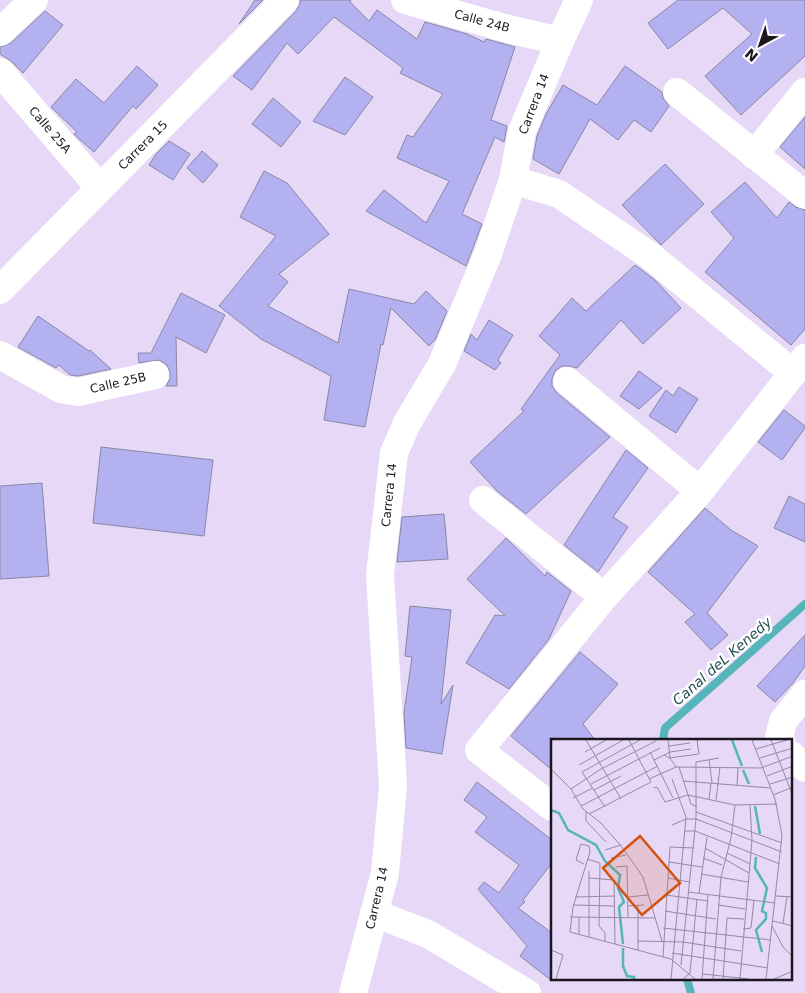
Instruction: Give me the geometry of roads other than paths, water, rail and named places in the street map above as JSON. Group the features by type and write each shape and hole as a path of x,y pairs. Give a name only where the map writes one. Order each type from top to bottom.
{"street":[{"path":"0,32 34,0"},
{"name":"Carrera 15","path":"0,290 286,0"},
{"name":"Calle 24B","path":"405,0 512,30 560,41"},
{"name":"Carrera 14","path":"353,993 385,874 393,786 380,575 394,453 407,423 442,364 488,254 513,180 522,131 579,0"},
{"name":"Calle 25A","path":"0,72 100,188"},
{"path":"677,92 805,195"},
{"path":"754,155 805,92"},
{"path":"513,180 559,194 649,255 799,366 700,491 604,597 479,750 551,806"},
{"name":"Calle 25B","path":"0,355 61,389 78,392 155,375"},
{"path":"567,380 700,491"},
{"path":"483,500 604,597"},
{"path":"780,739 783,721 805,694"},
{"path":"792,756 805,768"},
{"path":"374,913 428,934 527,993"}],"waterway":[{"name":"Canal deL Kenedy","path":"663,739 665,728 805,604"},
{"name":"Canal deL Kenedy","path":"687,980 691,993"}]}
